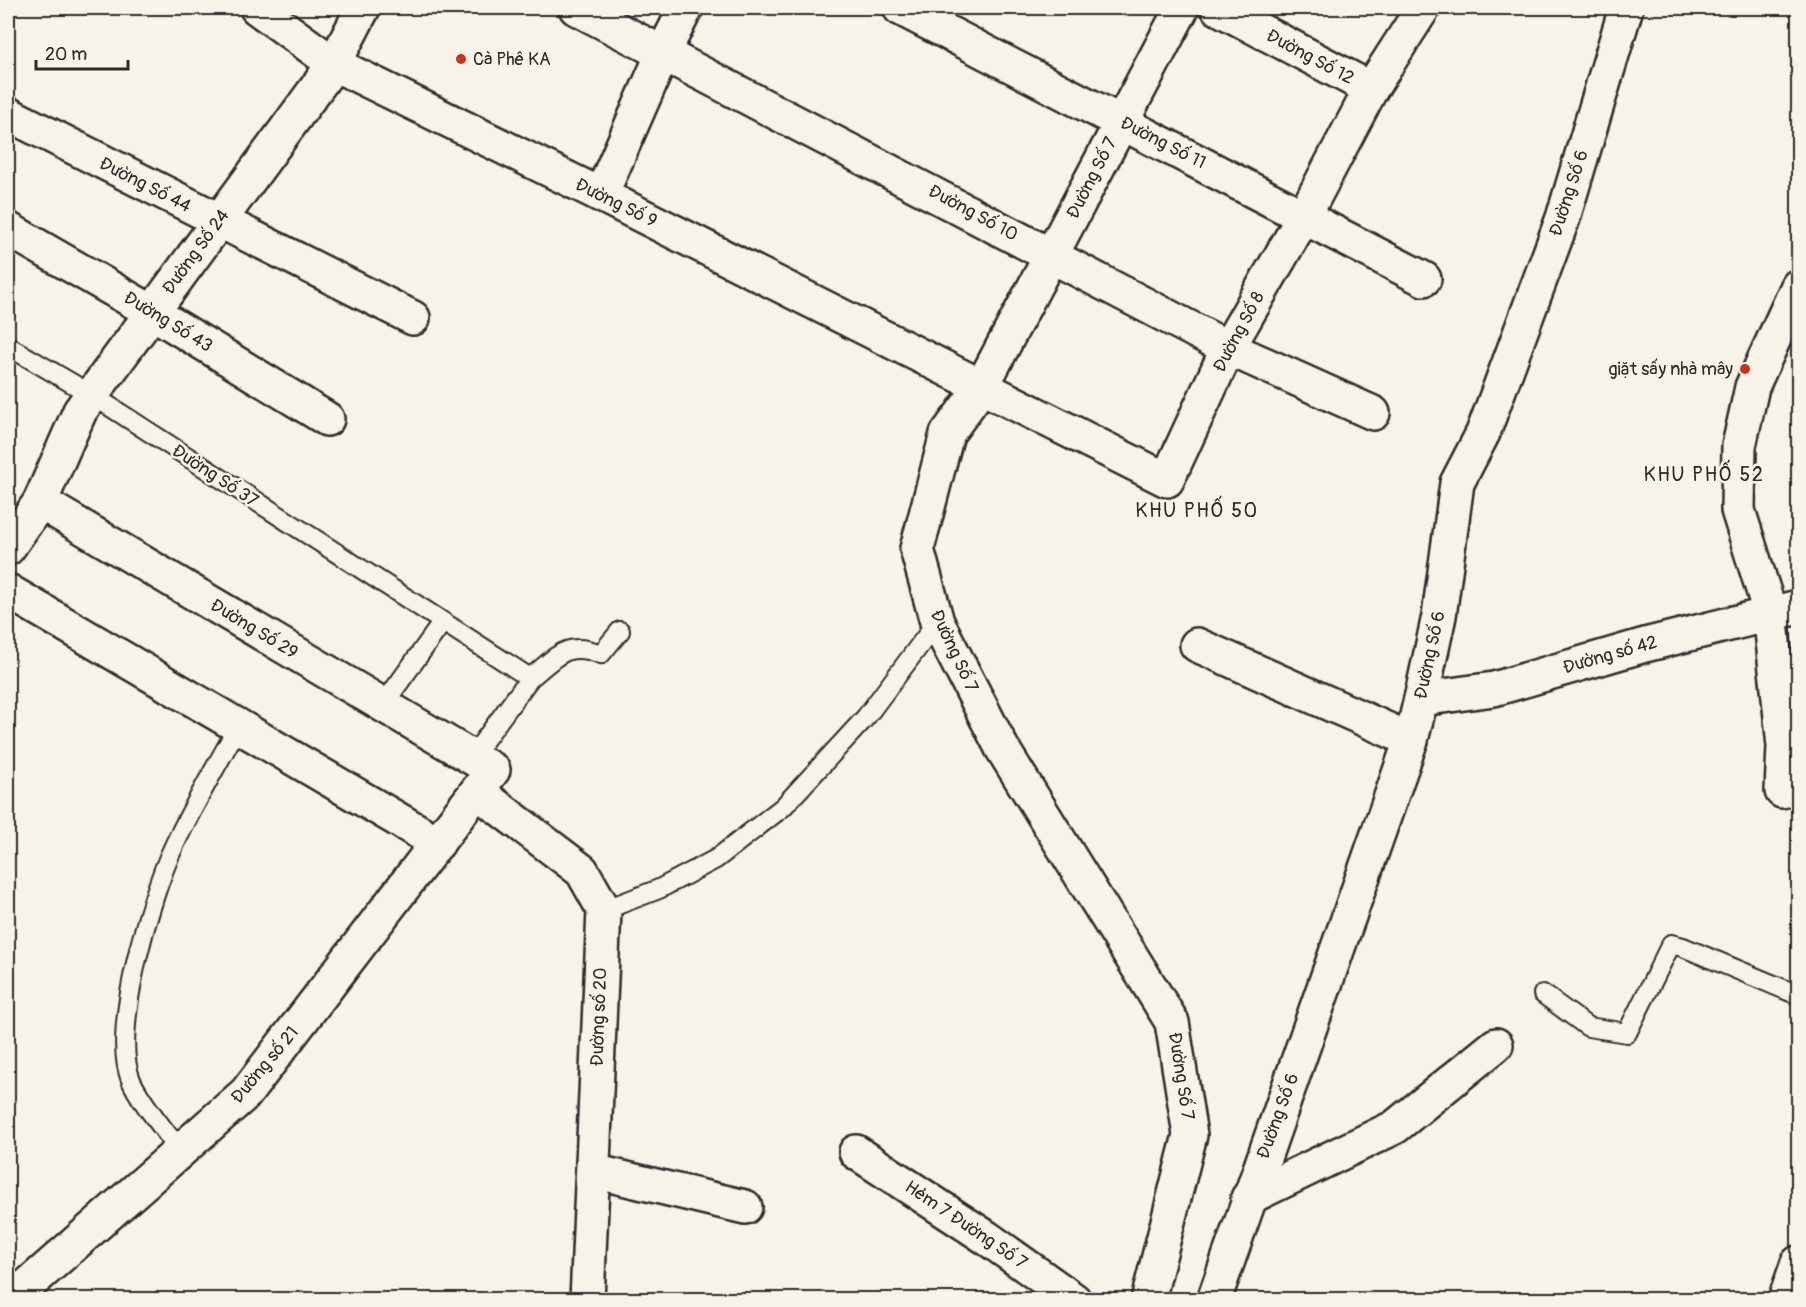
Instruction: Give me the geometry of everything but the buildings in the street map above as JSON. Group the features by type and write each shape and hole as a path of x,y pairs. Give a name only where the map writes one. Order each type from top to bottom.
{"street":[{"name":"Đường Số 9","path":"257,8 334,64 982,386"},
{"name":"Đường Số 24","path":"40,502 80,411 334,64 363,8"},
{"name":"Đường Số 10","path":"576,8 664,51 1228,348 1373,413"},
{"path":"601,195 664,51 686,8"},
{"name":"Đường Số 11","path":"900,8 1425,279"},
{"name":"Đường Số 7","path":"1148,1299 1190,1134 1172,1022 1002,748 938,622 917,549 947,434 982,386 1182,8"},
{"name":"Đường Số 12","path":"1218,8 1371,89"},
{"name":"Đường Số 8","path":"982,386 1167,480 1228,348 1305,216 1371,89 1424,8"},
{"name":"Đường Số 6","path":"1214,1299 1411,740 1439,616 1457,483 1483,433 1563,218 1626,8"},
{"name":"Đường Số 44","path":"8,114 218,222 414,318"},
{"name":"Đường Số 43","path":"8,230 152,312 327,419"},
{"path":"1782,791 1784,610 1738,510 1739,447 1752,387 1798,286"},
{"path":"8,548 40,502"},
{"name":"Đường Số 29","path":"40,502 493,770 478,792"},
{"path":"8,591 438,843"},
{"name":"Đường số 42","path":"1421,699 1494,689 1784,610"},
{"path":"1197,645 1411,740"},
{"path":"478,792 582,871 604,910"},
{"name":"Đường số 21","path":"11,1299 246,1093 478,792"},
{"name":"Đường số 20","path":"587,1299 604,910"},
{"path":"1248,1198 1395,1126 1496,1045"},
{"name":"Hẻm 7 Đường Số 7","path":"856,1152 987,1238 1074,1299"},
{"path":"592,1171 745,1207"},
{"path":"1785,1299 1798,1263"}],"lane":[{"name":"Đường Số 37","path":"8,346 92,396 530,678"},
{"path":"604,910 659,889 717,859 783,807 866,717 938,622"},
{"path":"383,705 442,623"},
{"path":"472,757 530,678 560,651 586,648 601,654 620,630"},
{"path":"180,1151 131,1080 125,1057 130,989 155,897 173,847 238,726"},
{"path":"1543,994 1588,1027 1627,1033 1671,945 1683,947 1798,995"}],"place":[{"name":"Cà Phê KA","path":"461,59"},
{"name":"giặt sấy nhà mây","path":"1745,369"}],"district":[{"name":"KHU PHỐ 52","path":"1704,474"},
{"name":"KHU PHỐ 50","path":"1197,510"}]}
